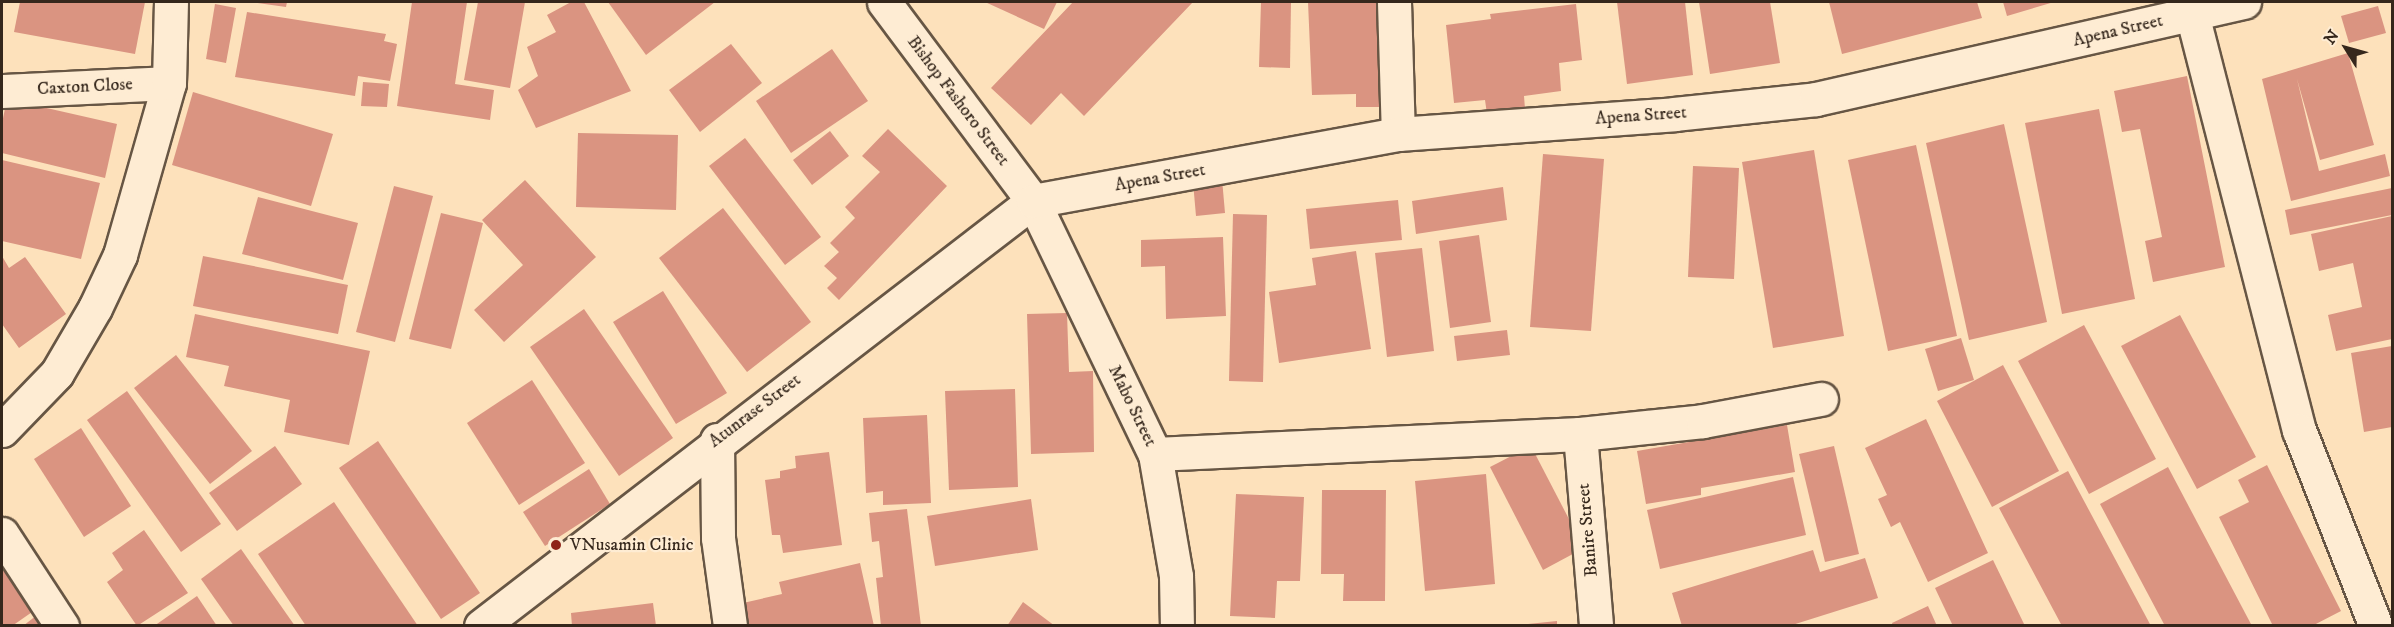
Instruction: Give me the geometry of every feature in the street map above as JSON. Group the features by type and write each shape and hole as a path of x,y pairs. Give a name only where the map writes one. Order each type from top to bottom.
{"street":[{"path":"2,430 57,373 95,308 120,255 169,83 171,2"},
{"name":"Bishop Fashoro Street","path":"884,2 1033,201"},
{"path":"1394,2 1398,134"},
{"name":"Apena Street","path":"1033,201 1398,134 1674,114 1816,99 2244,2"},
{"path":"2192,14 2299,430 2376,626"},
{"name":"Caxton Close","path":"2,91 169,83"},
{"name":"Atunrase Street","path":"481,626 717,441 1033,201"},
{"name":"Mabo Street","path":"1033,201 1155,454 1176,576 1177,626"},
{"path":"1155,454 1580,434 1702,421 1821,399"},
{"name":"Banire Street","path":"1580,434 1596,626"},
{"path":"717,441 718,538 730,626"},
{"path":"2,534 62,626"}],"building":[{"path":"20,2 145,2 135,54 14,32"},
{"path":"251,2 287,2 286,7"},
{"path":"412,2 467,2 455,84 494,90 490,120 397,106"},
{"path":"478,2 525,2 510,88 464,80"},
{"path":"571,2 584,2 631,91 536,128 518,90 538,76 527,47 556,32 547,15"},
{"path":"608,2 715,2 646,55"},
{"path":"985,2 1057,2 1044,29"},
{"path":"1073,2 1193,2 1084,116 1061,93 1031,125 991,88"},
{"path":"1261,2 1291,2 1290,68 1259,67"},
{"path":"1308,2 1382,2 1386,107 1356,107 1356,94 1312,95"},
{"path":"1617,2 1685,2 1693,75 1627,84"},
{"path":"1699,2 1770,2 1780,63 1710,74"},
{"path":"1829,2 1977,2 1982,18 1842,54"},
{"path":"2003,2 2054,2 2007,16"},
{"path":"215,4 236,8 226,63 206,59"},
{"path":"1576,4 1582,60 1559,63 1561,91 1524,96 1525,109 1487,114 1485,100 1454,103 1446,25 1491,19 1490,14"},
{"path":"2378,6 2386,33 2349,43 2341,16"},
{"path":"247,12 386,34 384,41 397,44 390,81 358,76 355,96 235,77"},
{"path":"731,44 762,83 700,132 669,90"},
{"path":"832,49 868,101 791,153 756,101"},
{"path":"2348,53 2374,145 2320,160 2297,79 2319,171 2385,154 2390,176 2291,201 2262,79"},
{"path":"2187,76 2225,267 2153,282 2145,241 2162,237 2140,129 2122,132 2114,91"},
{"path":"363,82 389,84 387,107 361,106"},
{"path":"193,92 333,134 311,206 172,165"},
{"path":"7,99 117,124 105,178 2,153 2,123"},
{"path":"2099,109 2135,299 2062,314 2025,123"},
{"path":"2004,124 2047,322 1969,340 1926,143"},
{"path":"888,129 947,186 839,300 827,288 837,278 824,266 839,252 830,243 855,218 845,207 880,172 862,156"},
{"path":"830,131 849,156 812,185 793,160"},
{"path":"578,133 678,135 676,210 576,207"},
{"path":"745,138 821,237 785,265 709,166"},
{"path":"1916,145 1957,336 1888,351 1848,160"},
{"path":"1814,150 1844,336 1773,348 1742,162"},
{"path":"1543,154 1604,159 1591,331 1530,327"},
{"path":"2,160 100,183 81,259 2,241"},
{"path":"1693,166 1739,168 1734,279 1688,277"},
{"path":"1222,179 1225,213 1196,216 1193,182"},
{"path":"525,180 596,257 504,342 474,310 523,265 482,220"},
{"path":"394,186 433,196 395,342 356,332"},
{"path":"1503,187 1507,220 1416,234 1412,201"},
{"path":"2392,188 2392,215 2290,235 2285,210"},
{"path":"258,197 358,223 343,280 242,254"},
{"path":"1398,200 1402,240 1310,249 1306,209"},
{"path":"723,208 811,322 747,372 659,258"},
{"path":"441,213 483,223 451,349 409,339"},
{"path":"1233,214 1267,215 1263,382 1229,381"},
{"path":"2392,216 2392,339 2336,351 2328,315 2362,307 2353,263 2319,271 2311,234"},
{"path":"1479,235 1491,322 1450,328 1439,241"},
{"path":"1223,237 1226,316 1166,319 1165,266 1141,267 1141,240"},
{"path":"1422,248 1434,351 1387,357 1375,253"},
{"path":"1356,251 1371,349 1279,363 1269,292 1316,285 1312,258"},
{"path":"2,256 9,268 25,257 66,314 19,348 2,324"},
{"path":"203,256 348,285 338,334 193,306"},
{"path":"663,291 727,393 676,424 613,322"},
{"path":"584,309 673,438 619,476 530,347"},
{"path":"1067,313 1069,372 1093,371 1094,452 1031,454 1027,314"},
{"path":"195,314 370,351 349,445 284,432 290,400 224,386 229,366 186,357"},
{"path":"2180,315 2256,457 2197,489 2121,346"},
{"path":"2084,325 2156,459 2089,494 2018,361"},
{"path":"1507,330 1510,355 1457,361 1454,336"},
{"path":"1961,338 1974,380 1938,391 1925,349"},
{"path":"2392,346 2392,427 2364,432 2351,353"},
{"path":"176,355 252,451 210,484 134,388"},
{"path":"2003,365 2059,471 1992,507 1937,401"},
{"path":"532,380 585,463 519,505 467,423"},
{"path":"1015,389 1018,487 949,490 945,391"},
{"path":"127,391 221,524 181,552 87,420"},
{"path":"927,415 931,503 883,505 883,491 866,493 863,418"},
{"path":"1926,419 1988,553 1928,582 1900,522 1891,527 1878,499 1887,495 1865,448"},
{"path":"1787,425 1795,472 1701,488 1701,495 1646,504 1637,451"},
{"path":"81,428 131,506 84,537 34,459"},
{"path":"378,441 480,593 441,619 339,468"},
{"path":"275,446 302,484 237,531 209,493"},
{"path":"1531,446 1584,548 1543,570 1490,467"},
{"path":"1834,446 1859,554 1825,562 1799,454"},
{"path":"829,452 842,545 783,553 780,535 772,535 765,480 780,478 780,471 796,468 795,456"},
{"path":"2267,465 2341,611 2312,626 2273,626 2219,517 2249,502 2238,480"},
{"path":"2168,467 2252,626 2165,626 2100,504"},
{"path":"589,469 610,504 545,546 523,512"},
{"path":"2068,471 2151,626 2062,626 1999,508"},
{"path":"1486,474 1495,584 1425,591 1415,481"},
{"path":"1793,477 1806,535 1660,569 1647,510"},
{"path":"1322,490 1386,490 1385,601 1343,601 1344,574 1321,574"},
{"path":"1236,494 1304,497 1300,581 1277,581 1275,618 1230,616"},
{"path":"1031,499 1038,550 935,566 927,516"},
{"path":"334,502 418,626 306,626 258,554"},
{"path":"907,509 921,626 881,626 876,578 883,577 879,541 872,542 869,513"},
{"path":"144,530 188,593 137,626 107,582 123,570 112,553"},
{"path":"241,549 295,626 234,626 201,579"},
{"path":"1813,550 1820,572 1865,558 1878,598 1789,626 1682,626 1672,593"},
{"path":"1993,560 2025,626 1953,626 1935,588"},
{"path":"860,563 874,626 748,626 743,603 782,594 779,582"},
{"path":"6,569 35,610 12,626 2,626 2,572"},
{"path":"197,596 217,626 154,626"},
{"path":"1023,602 1055,626 1007,626"},
{"path":"653,603 656,626 572,626 571,613"},
{"path":"1928,606 1937,626 1893,626 1892,623"},
{"path":"37,615 45,626 23,626"},
{"path":"1557,621 1557,626 1528,626 1528,624"}],"place":[{"name":"VNusamin Clinic","path":"556,545"}]}
